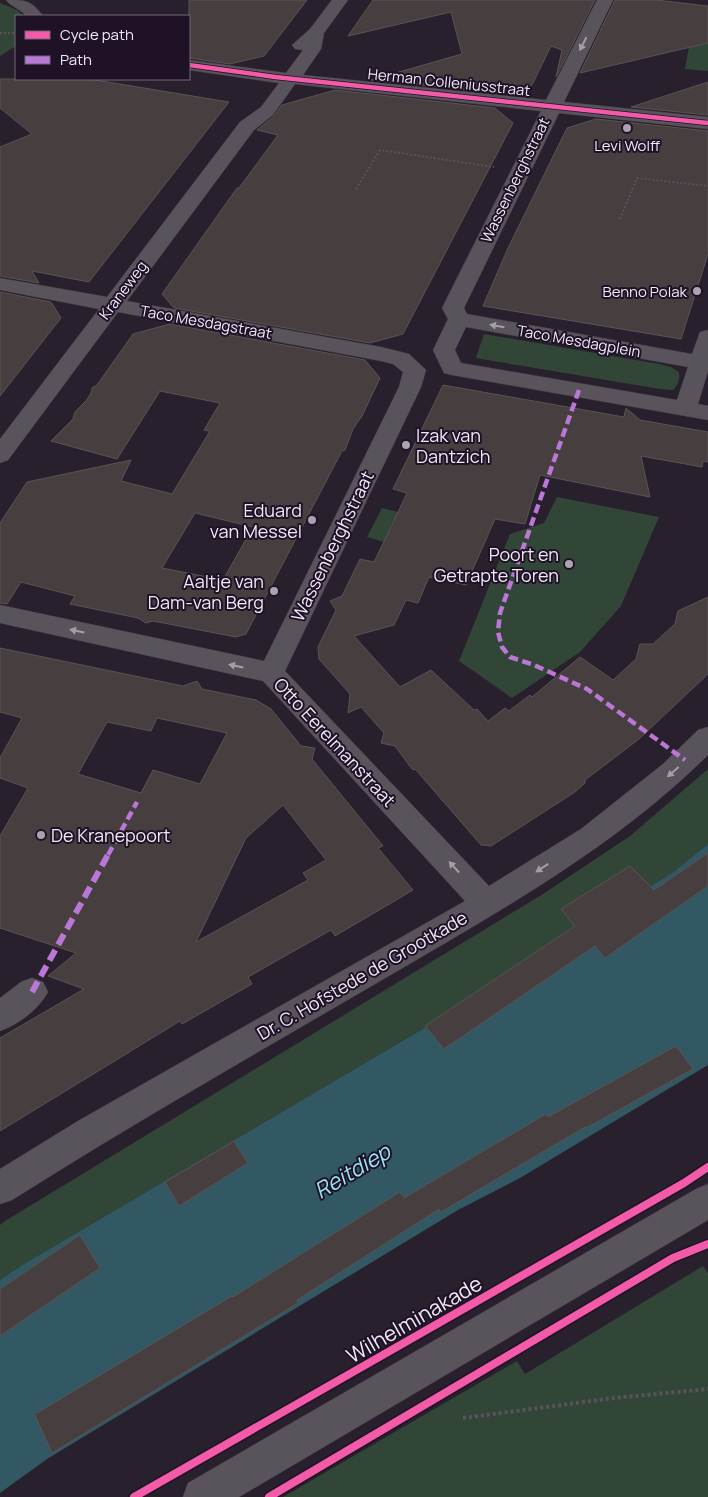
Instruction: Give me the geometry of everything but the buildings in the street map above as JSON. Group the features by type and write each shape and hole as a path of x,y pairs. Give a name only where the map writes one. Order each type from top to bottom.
{"street":[{"path":"14,0 28,7 34,15"},
{"name":"Kraneweg","path":"0,455 247,126 266,111 283,78 312,49 316,33 340,0"},
{"name":"Wassenberghstraat","path":"605,0 519,170 453,308 459,319 444,350 452,368 685,409"},
{"name":"Herman Colleniusstraat","path":"190,65 283,78 708,123"},
{"name":"Taco Mesdagstraat","path":"0,284 381,354 401,359 410,366"},
{"name":"Taco Mesdagplein","path":"459,319 700,362"},
{"path":"708,337 685,409 708,413"},
{"name":"Wassenberghstraat","path":"271,673 410,387 415,370 410,366"},
{"name":"Otto Eerelmanstraat","path":"0,614 271,673 486,904"},
{"name":"Dr. C. Hofstede de Grootkade","path":"0,1188 90,1132 486,904 591,836 673,772 708,738"},
{"path":"0,1017 32,992"},
{"path":"202,1497 706,1207"}],"path":[{"path":"0,33 15,33"},
{"path":"356,189 380,150 519,170"},
{"path":"620,219 637,178 708,186"},
{"path":"463,1418 614,1398 708,1389"}],"green space":[{"path":"0,3 17,10 23,15 15,15 15,47 0,56"},
{"path":"691,35 708,37 708,71 685,69"},
{"path":"484,334 659,364 671,367 679,372 679,380 673,390 660,389 476,358"},
{"path":"557,497 659,517 621,606 580,652 512,698 459,661 510,534 544,523"},
{"path":"382,508 402,513 393,522 388,543 367,537"},
{"path":"708,769 708,844 676,870 477,997 22,1265 0,1280 0,1225 5,1221 543,894 630,836"},
{"path":"703,1266 708,1273 708,1497 283,1497 517,1361 525,1374"}],"water":[{"name":"Reitdiep","path":"708,844 708,1065 520,1178 458,1210 47,1459 0,1493 0,1280 22,1265 477,997 676,870"}],"marked path":[{"path":"579,390 500,613 498,632 502,647 510,657 534,665 587,689 685,760"},
{"path":"32,992 137,802"}],"cycle path":[{"path":"190,65 275,77 708,123"},
{"name":"Wilhelminakade","path":"134,1497 684,1183 708,1167"},
{"path":"269,1497 673,1258 708,1244"}],"place":[{"name":"Levi Wolff","path":"627,128"},
{"name":"Benno Polak","path":"697,291"},
{"name":"Izak van Dantzich","path":"406,445"},
{"name":"Eduard van Messel","path":"312,520"},
{"name":"Poort en Getrapte Toren","path":"569,564"},
{"name":"Aaltje van Dam-van Berg","path":"274,591"},
{"name":"De Kranepoort","path":"41,835"}]}
